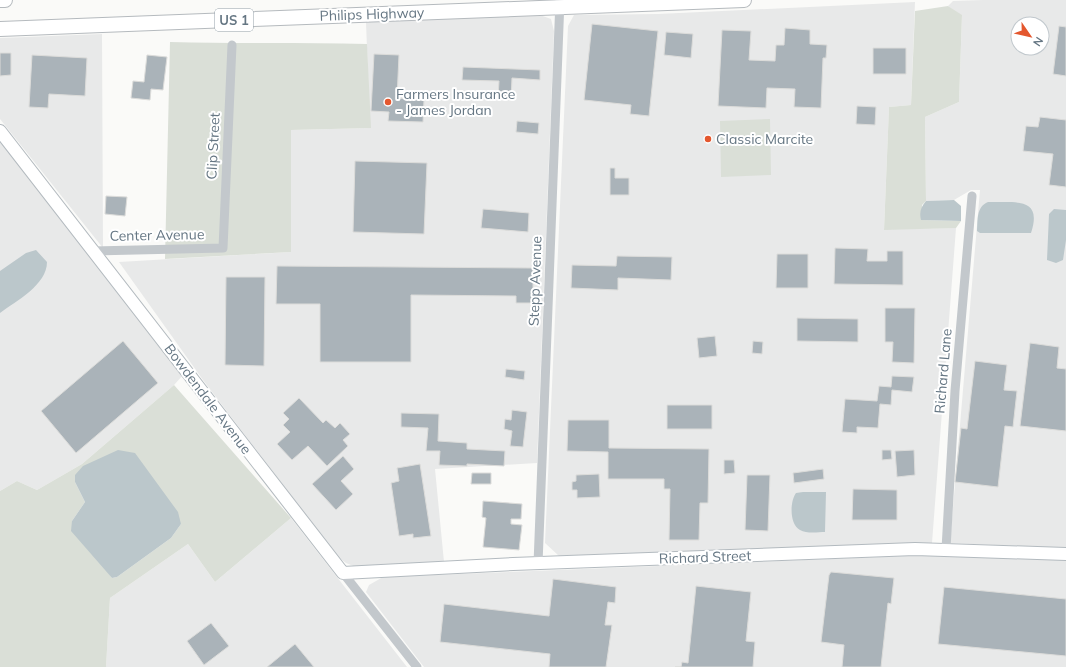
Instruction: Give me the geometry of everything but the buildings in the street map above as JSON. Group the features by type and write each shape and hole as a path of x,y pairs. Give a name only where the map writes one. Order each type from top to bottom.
{"main road":[{"path":"0,0 5,0"},
{"name":"Philips Highway","path":"0,29 394,7 744,0"}],"street":[{"name":"Stepp Avenue","path":"538,564 560,4"},
{"name":"Clip Street","path":"223,248 232,45"},
{"name":"Bowdendale Avenue","path":"0,131 416,667"},
{"name":"Richard Lane","path":"946,549 955,391 972,196"},
{"name":"Center Avenue","path":"92,251 223,248"},
{"name":"Richard Street","path":"343,573 538,564 946,549 1066,554"}],"shaded area":[{"path":"1066,0 1066,548 950,543 980,190 971,190 954,200 926,201 925,117 959,102 962,16 948,6 953,1"},
{"path":"915,2 911,105 889,107 884,229 956,228 932,543 559,556 545,543 568,26 574,15 658,14"},
{"path":"948,6 962,15 959,102 925,117 926,201 922,205 922,220 961,221 956,228 884,230 889,107 911,105 915,11"},
{"path":"540,15 551,19 554,31 537,463 435,469 444,562 356,567 346,563 338,557 203,380 119,262 291,252 291,130 370,128 366,22"},
{"path":"102,34 103,248 0,119 0,38"},
{"path":"170,42 367,44 371,128 291,130 291,252 165,259"},
{"path":"770,119 771,175 721,177 720,121"},
{"path":"0,139 183,375 174,385 82,464 37,490 17,481 0,491"},
{"path":"954,200 961,206 961,221 921,220 921,210 926,201"},
{"path":"988,202 1017,202 1030,207 1033,213 1034,221 1031,233 980,233 977,231 981,207"},
{"path":"1054,209 1066,210 1066,240 1063,260 1056,263 1047,260 1049,214"},
{"path":"36,250 47,262 46,270 42,278 30,292 0,313 0,271 26,253"},
{"path":"174,385 291,518 215,582 188,544 110,598 106,667 0,667 0,491 17,481 37,490 82,464","holes":["75,482 181,524 171,538 117,577 112,578 72,521 85,502"]},
{"path":"118,450 135,453 178,512 181,524 171,538 117,577 112,578 71,531 72,521 85,502 75,482 75,475 83,466"},
{"path":"826,492 825,532 803,531 796,527 792,518 793,501 796,493"},
{"path":"291,518 407,667 106,667 110,598 188,544 215,582"},
{"path":"930,555 1066,560 1066,667 424,667 366,592 369,585 383,577"}],"place":[{"name":"Farmers Insurance - James Jordan","path":"388,102"},
{"name":"Classic Marcite","path":"708,139"}]}
